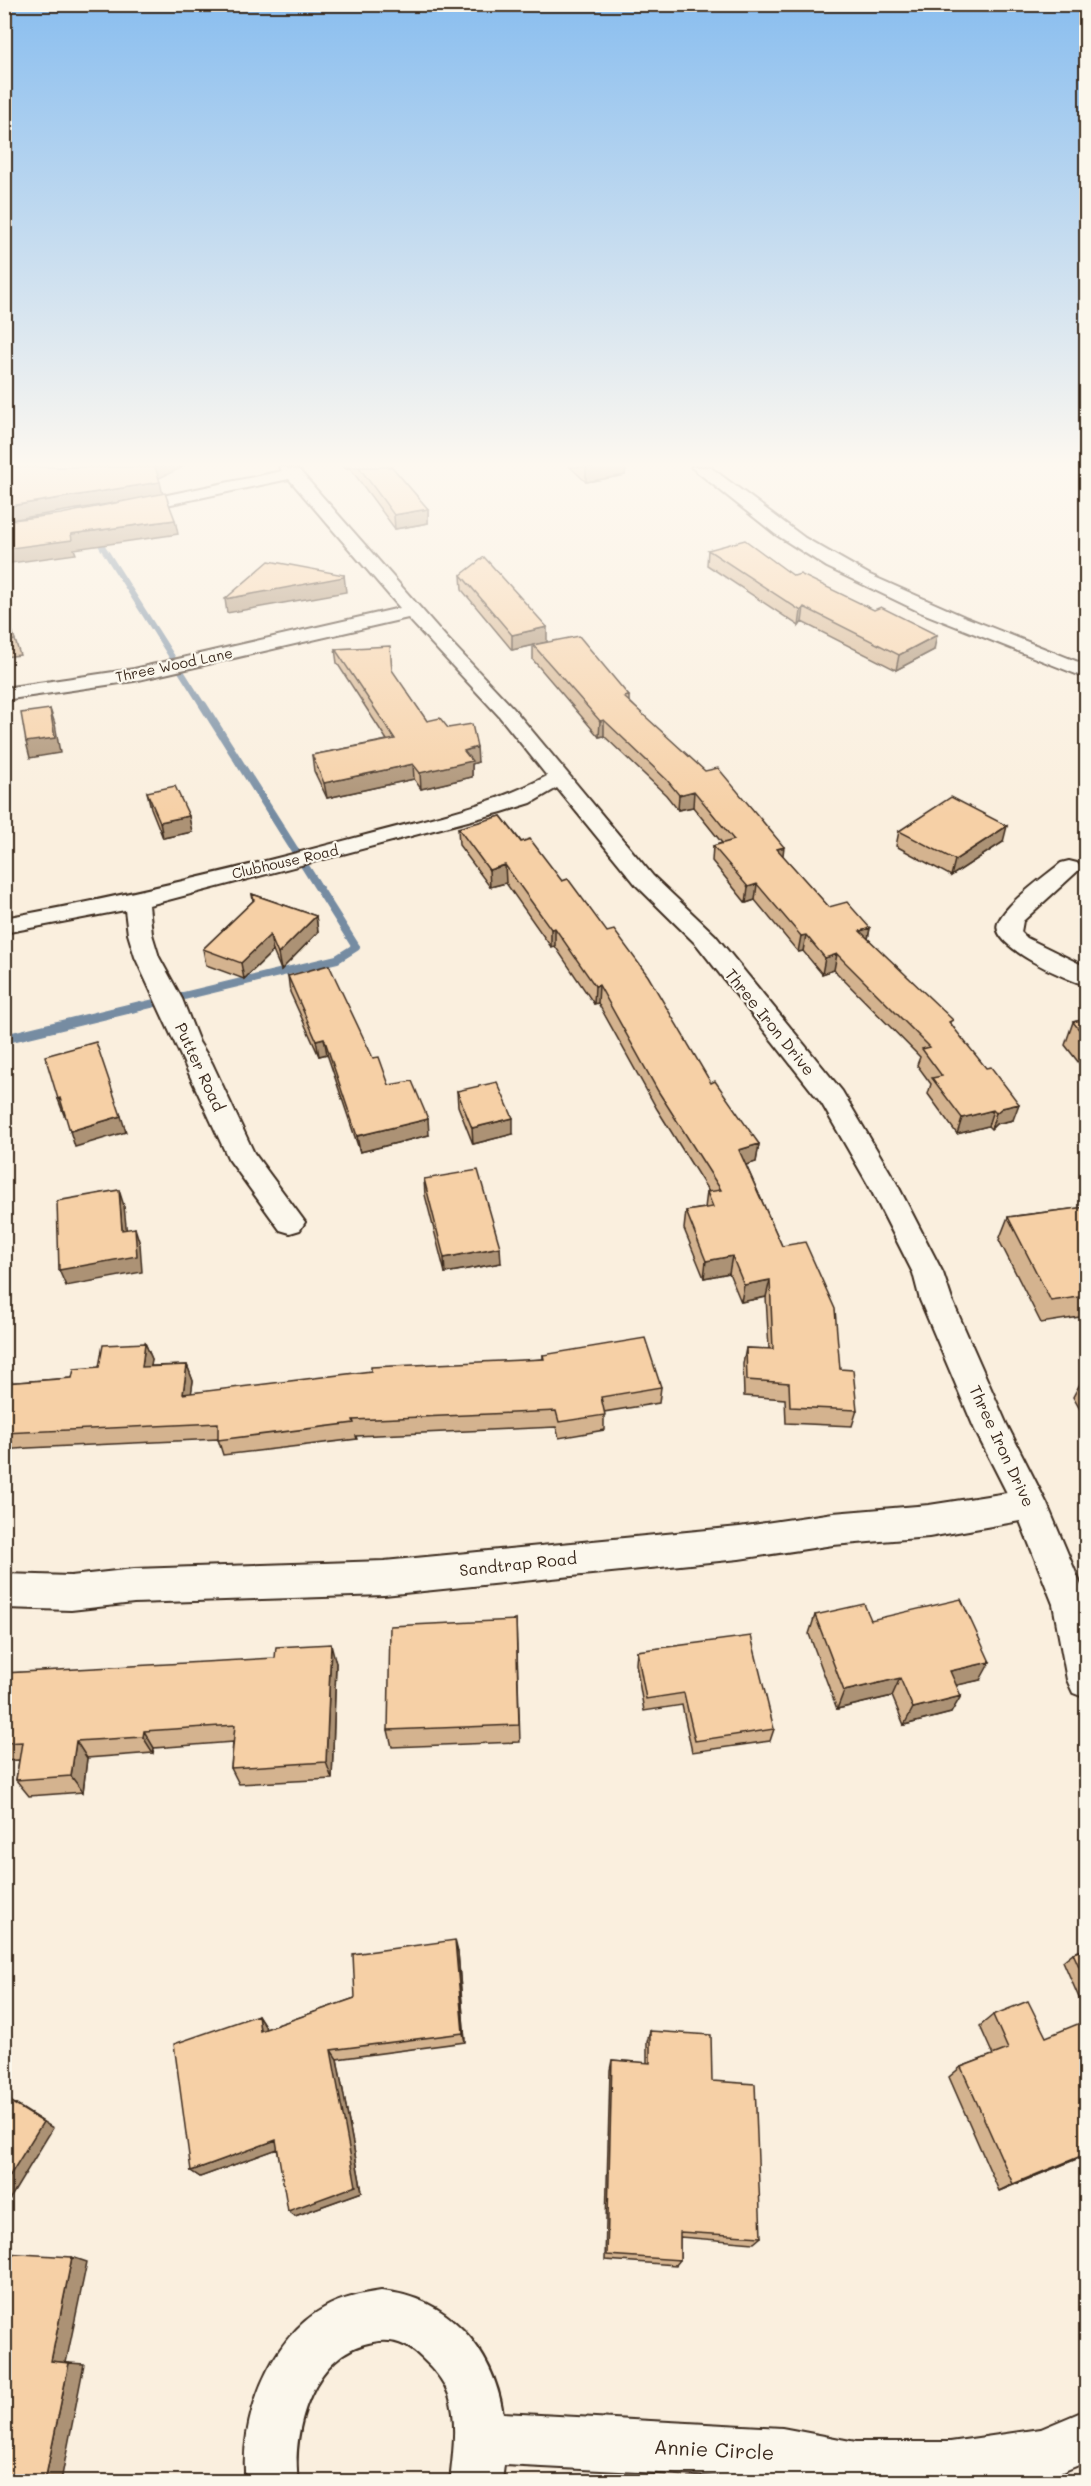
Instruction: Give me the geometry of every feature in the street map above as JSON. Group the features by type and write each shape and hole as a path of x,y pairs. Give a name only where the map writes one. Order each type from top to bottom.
{"street":[{"name":"Three Iron Drive","path":"389,583 506,712 645,881 706,940 832,1098 883,1184 928,1273 936,1299 992,1431 1030,1504 1071,1604 1086,1680"},
{"path":"875,583 920,604 1086,672"},
{"name":"Three Wood Lane","path":"4,694 134,675 413,611"},
{"name":"Clubhouse Road","path":"4,926 136,899 494,807 524,798 560,778"},
{"path":"1069,868 1014,916 1009,924 1009,933 1018,943 1086,977"},
{"name":"Putter Road","path":"136,899 140,934 147,957 169,999 186,1042 200,1063 242,1158 290,1222"},
{"name":"Sandtrap Road","path":"4,1591 71,1593 134,1586 384,1578 739,1543 833,1529 929,1521 1030,1504"},
{"name":"Annie Circle","path":"272,2481 270,2470 274,2424 290,2381 313,2348 341,2325 373,2316 405,2317 434,2332 458,2360 474,2395 478,2460 782,2468 950,2468 1042,2455 1086,2436"}],"building":[{"path":"244,583 311,583 225,599"},
{"path":"468,583 507,583 547,627 512,635"},
{"path":"758,583 819,583 874,610 881,607 937,635 899,655 804,607 801,611"},
{"path":"4,605 15,640 4,641"},
{"path":"579,636 629,696 624,697 705,771 718,768 784,847 777,849 829,907 847,902 870,928 860,931 953,1020 949,1022 986,1068 991,1067 1019,1104 1002,1108 996,1113 993,1110 962,1118 932,1078 942,1076 922,1049 930,1047 837,954 825,958 806,935 801,936 757,884 748,887 713,846 734,840 694,791 679,795 667,780 604,720 600,721 533,645"},
{"path":"390,646 392,670 427,721 440,718 448,728 472,724 477,747 464,751 472,761 420,773 413,764 324,783 312,755 395,739 335,649"},
{"path":"50,709 55,738 26,742 21,713"},
{"path":"175,786 189,816 160,822 147,792"},
{"path":"951,797 1007,826 955,860 899,831"},
{"path":"501,816 521,842 530,839 562,881 568,879 607,932 614,930 648,976 711,1083 715,1081 759,1144 739,1150 782,1246 805,1242 835,1309 840,1369 853,1370 857,1410 790,1407 789,1383 747,1380 746,1348 773,1349 770,1280 744,1285 732,1256 706,1261 686,1211 713,1207 707,1192 721,1190 658,1091 599,985 595,986 555,928 551,929 505,865 489,870 458,828"},
{"path":"252,894 316,916 278,954 270,935 241,963 203,949 254,900"},
{"path":"329,965 373,1058 379,1057 389,1085 412,1081 428,1119 357,1136 324,1038 316,1040 288,976"},
{"path":"1086,1019 1086,1038 1073,1022"},
{"path":"96,1042 121,1116 70,1131 45,1056"},
{"path":"497,1082 513,1118 472,1128 457,1091"},
{"path":"478,1170 500,1247 444,1258 424,1179"},
{"path":"119,1190 122,1230 135,1228 137,1256 59,1270 57,1201"},
{"path":"1086,1207 1086,1296 1051,1301 1008,1217"},
{"path":"645,1338 661,1387 601,1397 605,1415 559,1422 556,1411 353,1420 354,1423 218,1440 218,1423 4,1433 4,1383 72,1378 74,1369 99,1367 103,1345 145,1343 142,1367 187,1365 183,1394 371,1371 371,1367 544,1359 543,1355"},
{"path":"1086,1381 1086,1392 1081,1382"},
{"path":"961,1599 990,1662 950,1671 961,1696 913,1708 900,1678 844,1691 815,1615 864,1604 871,1620"},
{"path":"516,1620 519,1725 388,1730 390,1626"},
{"path":"751,1636 774,1729 695,1741 684,1693 646,1699 637,1651"},
{"path":"331,1644 326,1762 231,1768 235,1725 144,1731 143,1737 76,1741 71,1776 16,1780 22,1742 4,1743 4,1673 275,1658 276,1647"},
{"path":"455,1940 463,2033 331,2050 356,2186 288,2211 276,2140 191,2171 174,2044 258,2015 260,2031 355,1998 353,1954"},
{"path":"1086,1949 1086,1982 1073,1953"},
{"path":"1028,2001 1046,2037 1085,2021 1086,2154 1013,2184 961,2067 1008,2049 993,2015"},
{"path":"650,2031 711,2035 712,2081 755,2084 761,2237 680,2232 680,2260 607,2255 612,2060 650,2063"},
{"path":"4,2098 43,2122 4,2185"},
{"path":"4,2253 72,2257 51,2361 69,2363 45,2481 4,2481"}],"waterway":[{"path":"125,583 203,706"},
{"path":"134,1008 337,959 356,947 203,705"},
{"path":"4,1039 140,1006"}]}
